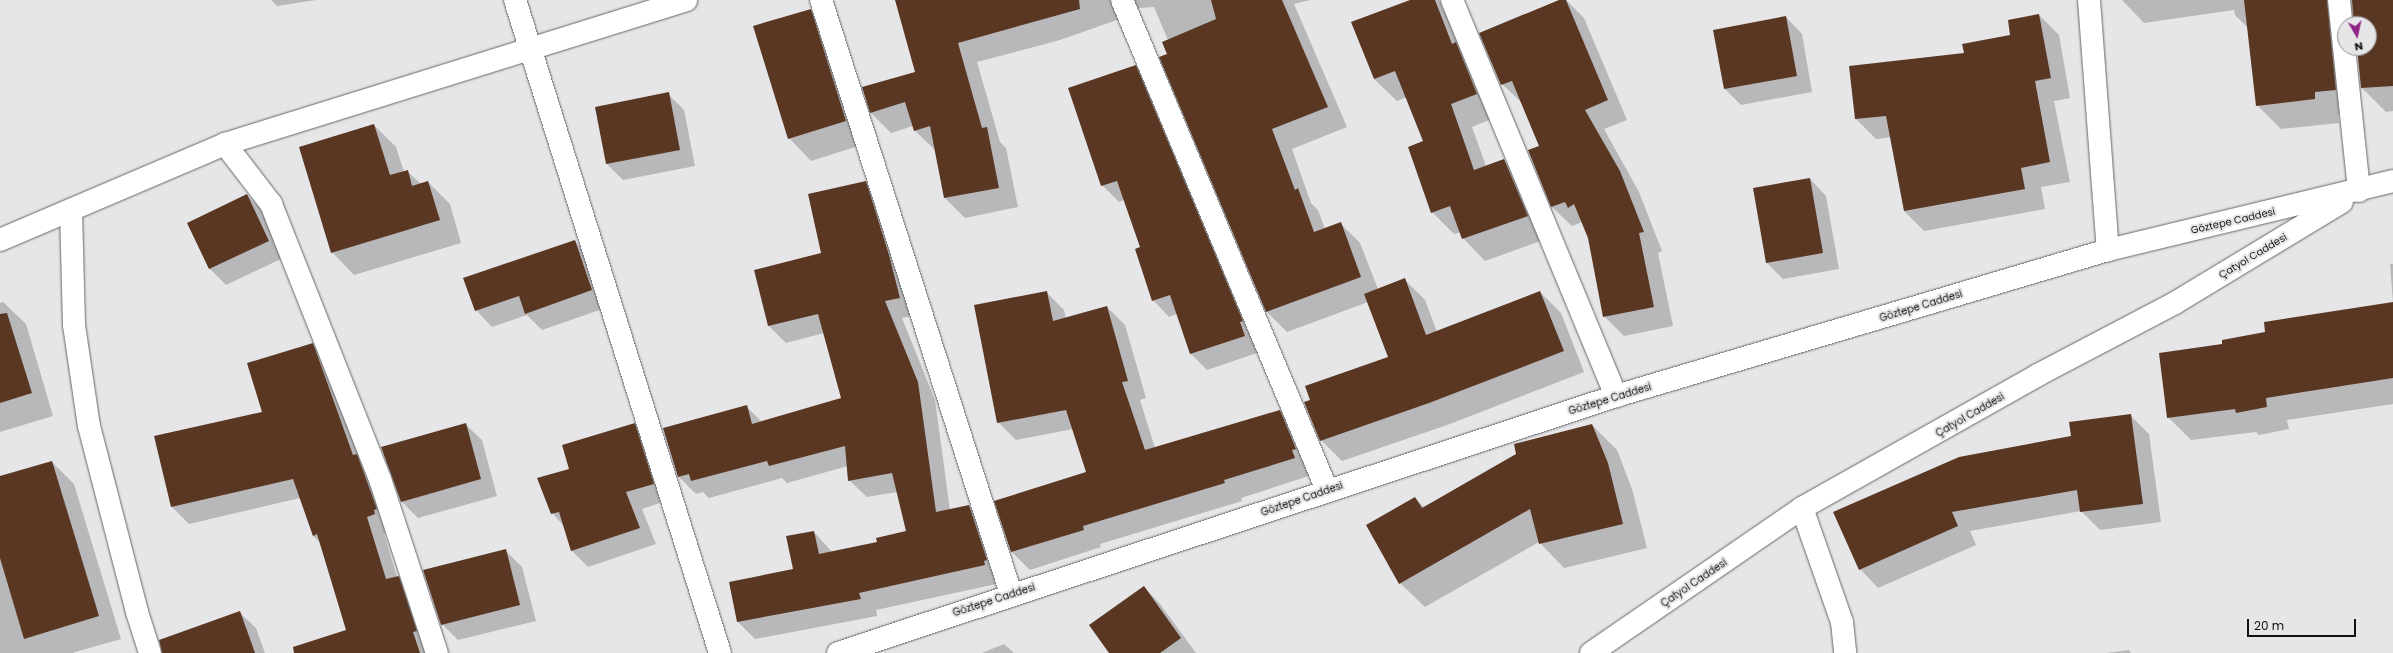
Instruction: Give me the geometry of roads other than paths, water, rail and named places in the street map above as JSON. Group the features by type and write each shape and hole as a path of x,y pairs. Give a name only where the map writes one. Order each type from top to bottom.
{"street":[{"path":"514,0 531,49 720,653"},
{"path":"0,240 225,144 686,0"},
{"path":"821,0 1012,594"},
{"path":"1122,0 1327,490"},
{"path":"1452,0 1616,396"},
{"path":"2089,0 2108,250"},
{"path":"2340,0 2359,191"},
{"path":"225,144 271,204 380,479 437,653"},
{"name":"Göztepe Caddesi","path":"838,653 1012,594 1616,396 2108,250 2393,182"},
{"name":"Çatyol Caddesi","path":"1591,653 1802,508 2038,375 2175,304 2359,191"},
{"path":"71,210 74,325 90,426 137,612 150,653"},
{"path":"1802,508 1842,622 1845,653"}]}
